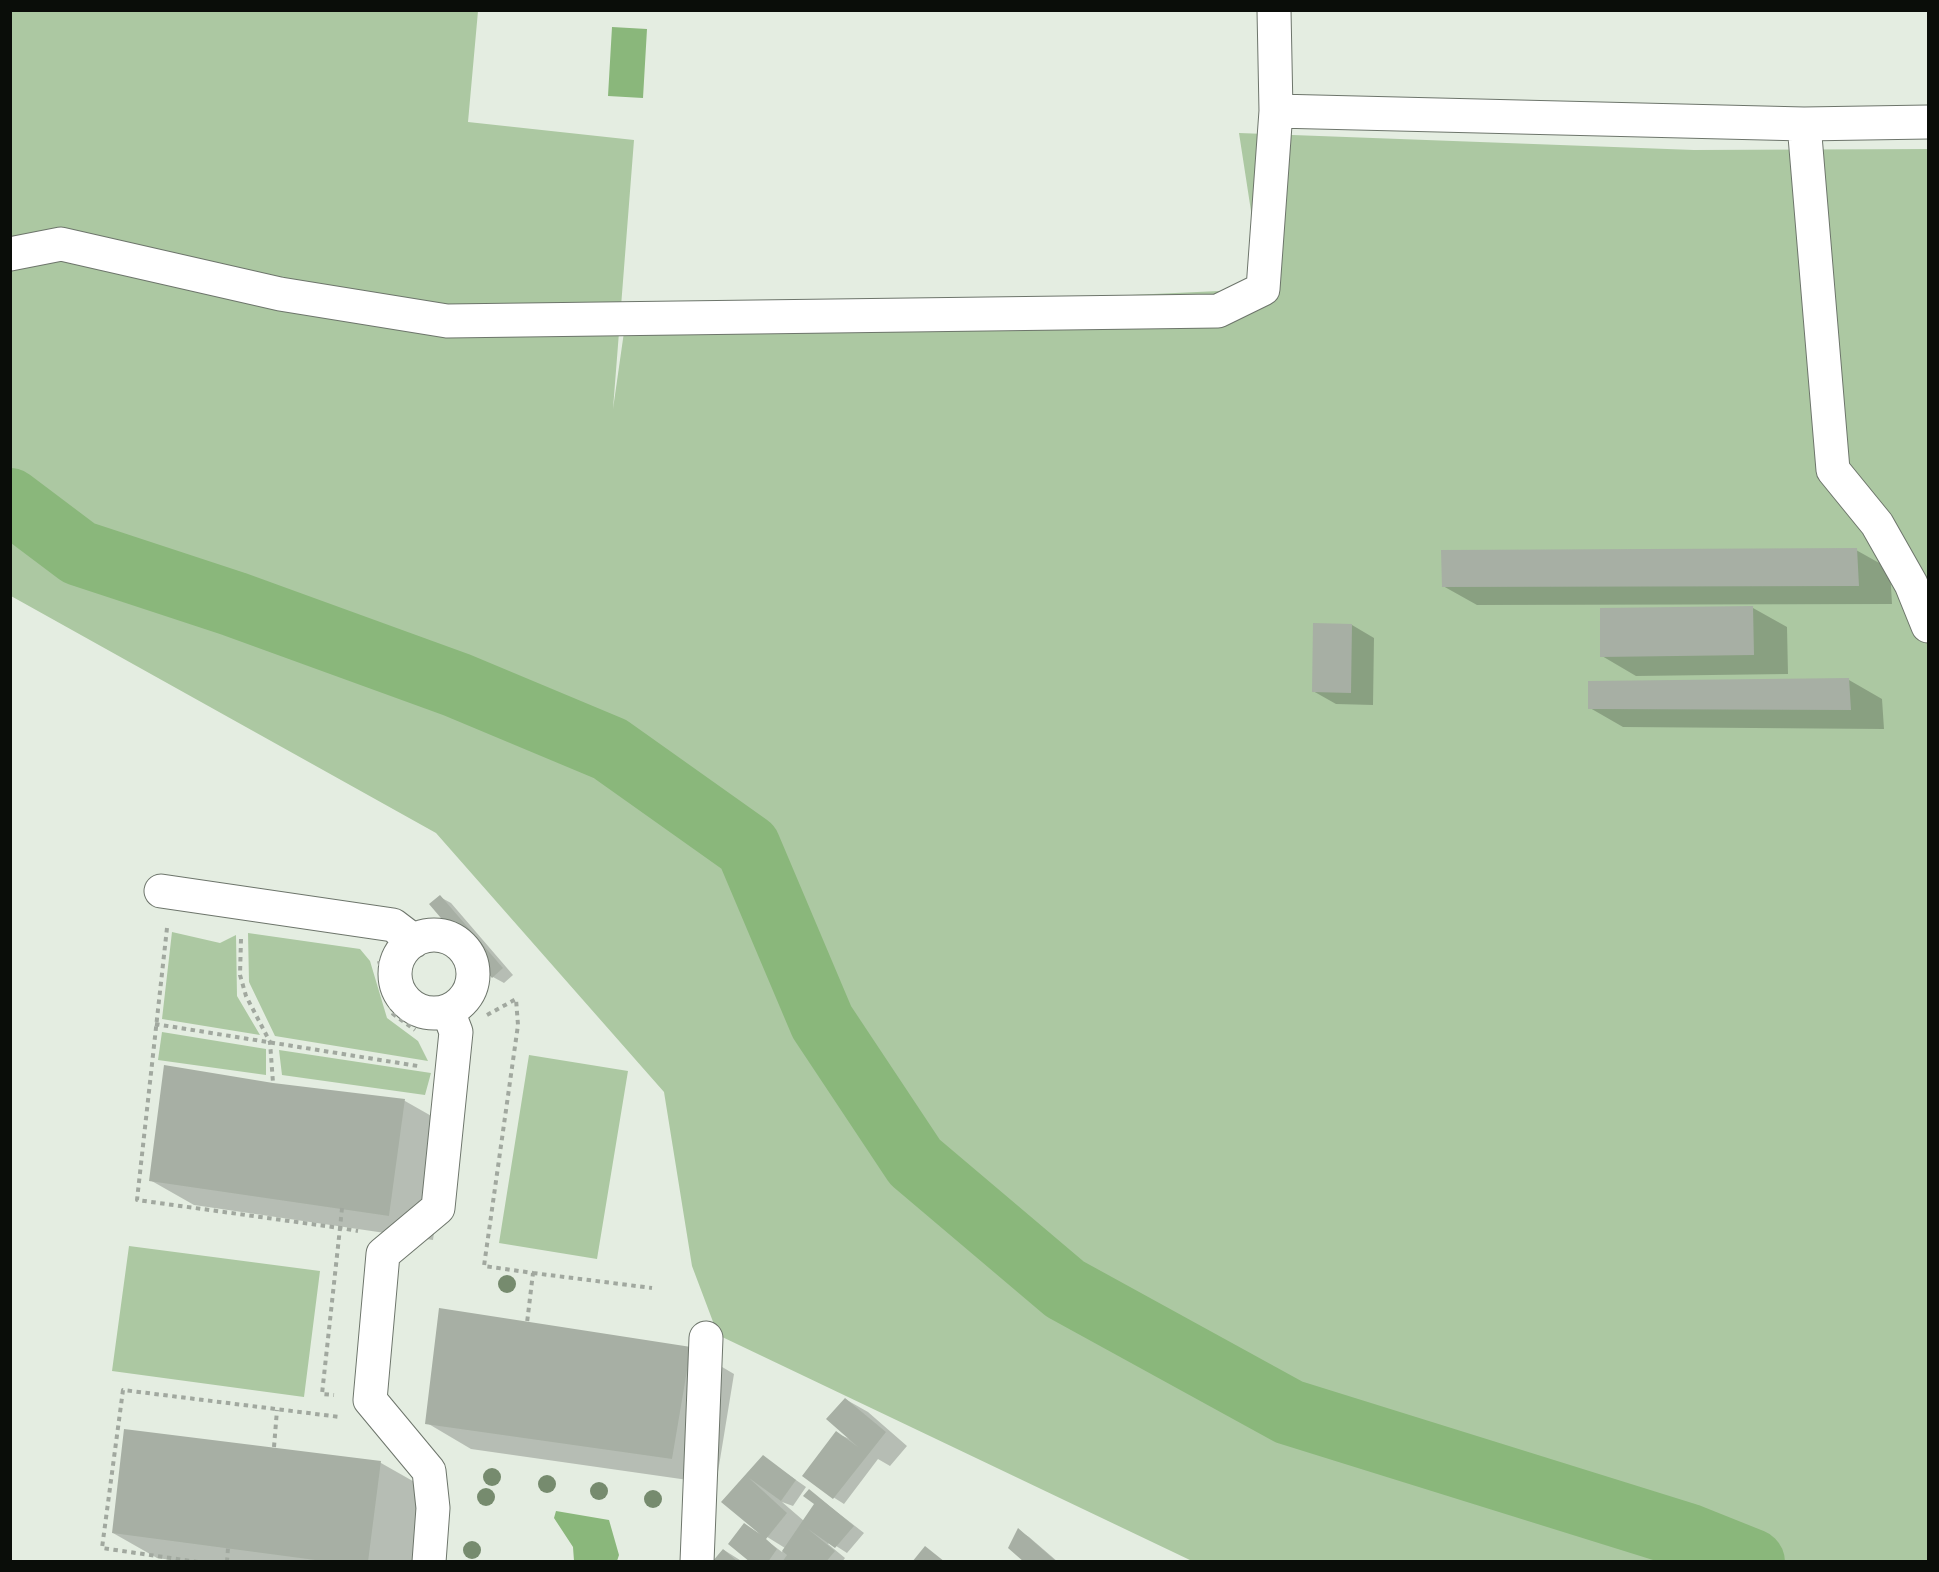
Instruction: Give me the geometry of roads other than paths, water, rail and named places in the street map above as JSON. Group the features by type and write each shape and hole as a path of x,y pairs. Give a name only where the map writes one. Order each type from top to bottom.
{"street":[{"path":"10,254 61,244 280,294 447,321 1218,311 1263,289 1276,111 1274,10"},
{"path":"1276,111 1804,124 1929,122"},
{"path":"1804,124 1833,470 1877,524 1911,584 1929,626"},
{"path":"161,891 393,925 414,941"},
{"path":"429,1562 433,1508 429,1471 370,1400 383,1254 438,1208 454,1074 452,1022 473,981 472,960 460,944 441,935 421,936 404,948 395,967 397,987 408,1004 452,1022"},
{"path":"697,1562 706,1338"}],"waterway":[{"path":"10,501 79,553 234,604 457,685 610,749 748,847 822,1022 915,1162 1065,1289 1289,1412 1687,1536 1752,1562"}]}
